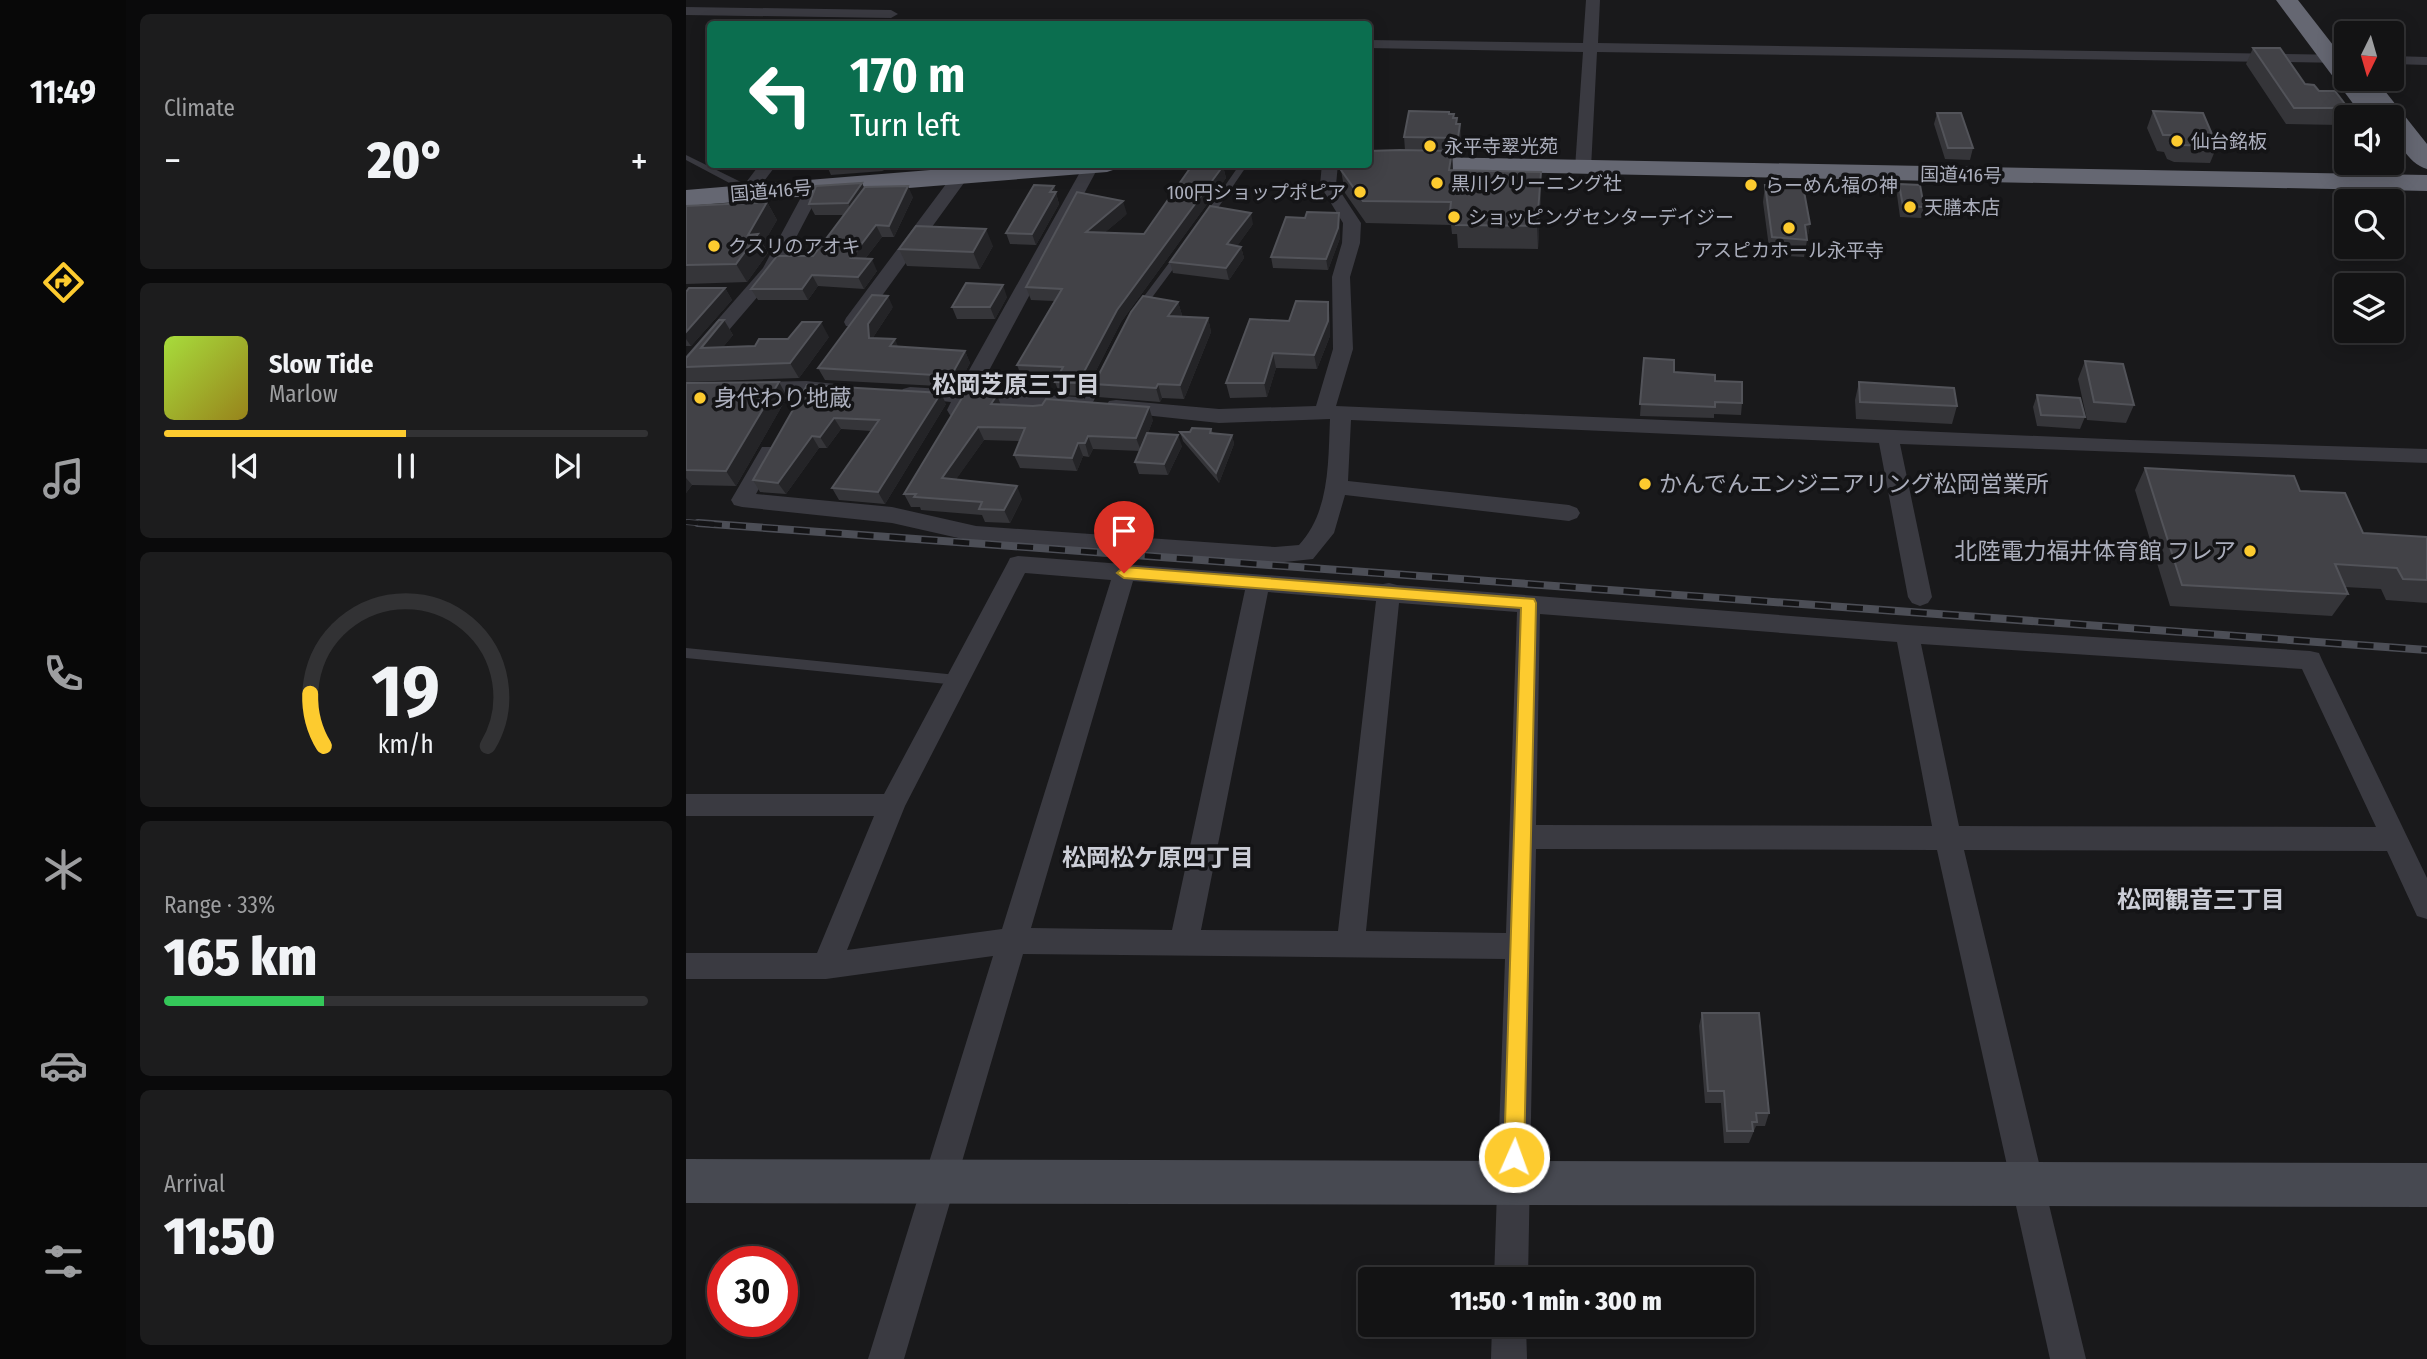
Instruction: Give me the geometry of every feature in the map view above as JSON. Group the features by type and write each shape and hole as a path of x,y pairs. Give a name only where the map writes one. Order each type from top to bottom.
{"highway":[{"path":"2287,0 2334,50"},
{"path":"2303,0 2334,47"},
{"path":"2373,91 2427,161"},
{"path":"2404,156 2427,176"},
{"name":"国道416号","path":"1372,164 2427,183"},
{"name":"国道416号","path":"686,198 1061,168"}],"street":[{"path":"686,10 887,19 902,0"},
{"path":"1583,168 1593,0"},
{"path":"1372,44 2334,59"},
{"path":"2404,60 2427,61"},
{"path":"746,193 766,168"},
{"path":"943,432 1097,168"},
{"path":"780,432 741,500 892,515 976,534 1275,555 1305,552 1323,533 1337,487 1332,413 1343,349 1341,277 1351,243 1352,223 1328,185 1330,168"},
{"path":"846,332 961,176"},
{"path":"686,368 771,270 814,188"},
{"path":"726,291 753,291"},
{"path":"793,409 821,366"},
{"path":"686,390 806,387 859,390"},
{"path":"885,392 1087,404 1219,416 1332,413 2427,456"},
{"path":"1888,436 1920,597"},
{"path":"1337,487 1569,513"},
{"path":"892,515 907,491"},
{"path":"826,966 892,806 1018,564 1907,634 2309,660 2427,907"},
{"path":"886,1359 1124,573"},
{"path":"1184,942 1258,583"},
{"path":"1351,943 1389,592"},
{"path":"1511,1267 1529,603"},
{"path":"1907,634 1948,839 2068,1359"},
{"path":"686,805 892,806"},
{"path":"1524,837 2394,839"},
{"path":"686,966 826,966 1012,941 1520,946"},
{"path":"686,1181 2427,1185"},
{"path":"1508,1359 1509,1337"}],"lane":[{"path":"686,158 740,186 746,193"},
{"path":"1198,229 1241,168"},
{"path":"1136,313 1184,248"},
{"path":"1087,404 1110,358"},
{"path":"686,653 957,680"}],"building":[{"path":"2253,48 2280,48 2305,84 2314,85 2319,91 2335,91 2346,105 2334,105 2334,108 2294,108"},
{"path":"1409,111 1454,114 1453,118 1457,118 1456,124 1460,124 1458,138 1404,137"},
{"path":"2153,111 2203,113 2217,146 2181,145 2174,142 2171,135 2163,135"},
{"path":"1937,113 1961,113 1973,148 1948,148"},
{"path":"1372,151 1452,151 1449,170 1541,172 1537,226 1456,225 1458,211 1450,211 1451,202 1363,201 1341,170 1372,168"},
{"path":"1190,168 1222,168 1117,310 1078,383 1055,382 1063,367 1017,365 1062,289 1026,287 1077,192 1123,201 1086,232 1144,234"},
{"path":"862,183 848,203 809,204 816,186"},
{"path":"1899,184 1920,185 1924,207 1903,206"},
{"path":"1034,185 1054,186 1050,192 1056,192 1032,234 1006,233"},
{"path":"1765,185 1803,186 1810,224 1805,225 1807,240 1772,237"},
{"path":"908,186 889,226 876,225 851,258 872,259 858,277 812,275 802,289 751,289 777,256 813,256 865,187"},
{"path":"767,202 748,235 758,234 736,264 686,265 686,206"},
{"path":"1210,206 1251,213 1227,244 1241,247 1226,268 1170,262"},
{"path":"1307,212 1339,213 1338,228 1326,259 1271,257 1286,217 1305,218"},
{"path":"916,226 986,229 973,252 899,249"},
{"path":"966,283 1003,285 990,307 952,307"},
{"path":"689,288 725,288 686,332 686,292"},
{"path":"872,295 888,296 868,324 869,338 895,339 890,346 965,351 951,376 818,368"},
{"path":"1143,296 1178,302 1168,316 1208,318 1180,385 1158,384 1156,388 1094,384 1131,312"},
{"path":"1296,301 1328,302 1328,321 1314,355 1273,353 1264,383 1226,383 1250,319 1289,321"},
{"path":"719,320 724,320 701,348 755,346 759,339 788,339 802,322 821,322 790,363 686,367 686,358"},
{"path":"1644,358 1674,360 1674,372 1715,375 1715,381 1742,382 1742,403 1715,402 1715,407 1640,404"},
{"path":"2085,361 2123,364 2134,405 2094,402"},
{"path":"779,382 726,471 686,470 686,383"},
{"path":"1859,382 1954,388 1957,406 1860,402"},
{"path":"807,385 941,393 878,492 832,488 879,420 834,418 820,437 812,436 778,483 753,480"},
{"path":"965,393 997,395 991,404 1033,406 1042,405 1046,399 1149,407 1136,438 1088,436 1085,443 1078,443 1072,458 1014,455 1025,428 978,427 942,478 1017,486 1004,510 979,509 982,502 904,494"},
{"path":"2037,395 2080,398 2085,417 2041,415"},
{"path":"1192,428 1211,429 1210,433 1232,435 1216,473 1180,432 1190,432"},
{"path":"1147,433 1178,435 1164,464 1135,462"},
{"name":"北陸電力福井体育館 フレア","path":"2145,468 2294,476 2300,491 2345,493 2363,533 2427,537 2427,580 2403,579 2397,568 2335,564 2348,594 2182,585"},
{"path":"1702,1013 1759,1013 1769,1113 1756,1113 1757,1122 1752,1122 1753,1131 1727,1131 1724,1091 1708,1091"}],"railway":[{"path":"686,522 698,523"},
{"path":"698,523 2427,650"},
{"path":"698,523 722,525"}],"place":[{"name":"仙台銘板","path":"2177,141"},
{"name":"永平寺翠光苑","path":"1430,146"},
{"name":"黒川クリーニング社","path":"1437,183"},
{"name":"らーめん福の神","path":"1751,185"},
{"name":"100円ショップポピア","path":"1360,192"},
{"name":"天膳本店","path":"1910,207"},
{"name":"ショッピングセンターデイジー","path":"1454,217"},
{"name":"アスピカホール永平寺","path":"1789,228"},
{"name":"クスリのアオキ","path":"714,246"},
{"name":"身代わり地蔵","path":"700,398"},
{"name":"かんでんエンジニアリング松岡営業所","path":"1645,484"},
{"name":"北陸電力福井体育館 フレア","path":"2250,551"}],"district":[{"name":"松岡芝原三丁目","path":"1016,385"},
{"name":"松岡松ケ原四丁目","path":"1158,858"},
{"name":"松岡観音三丁目","path":"2201,900"}],"route":[{"path":"1124,573 1529,603 1514,1157"}]}
